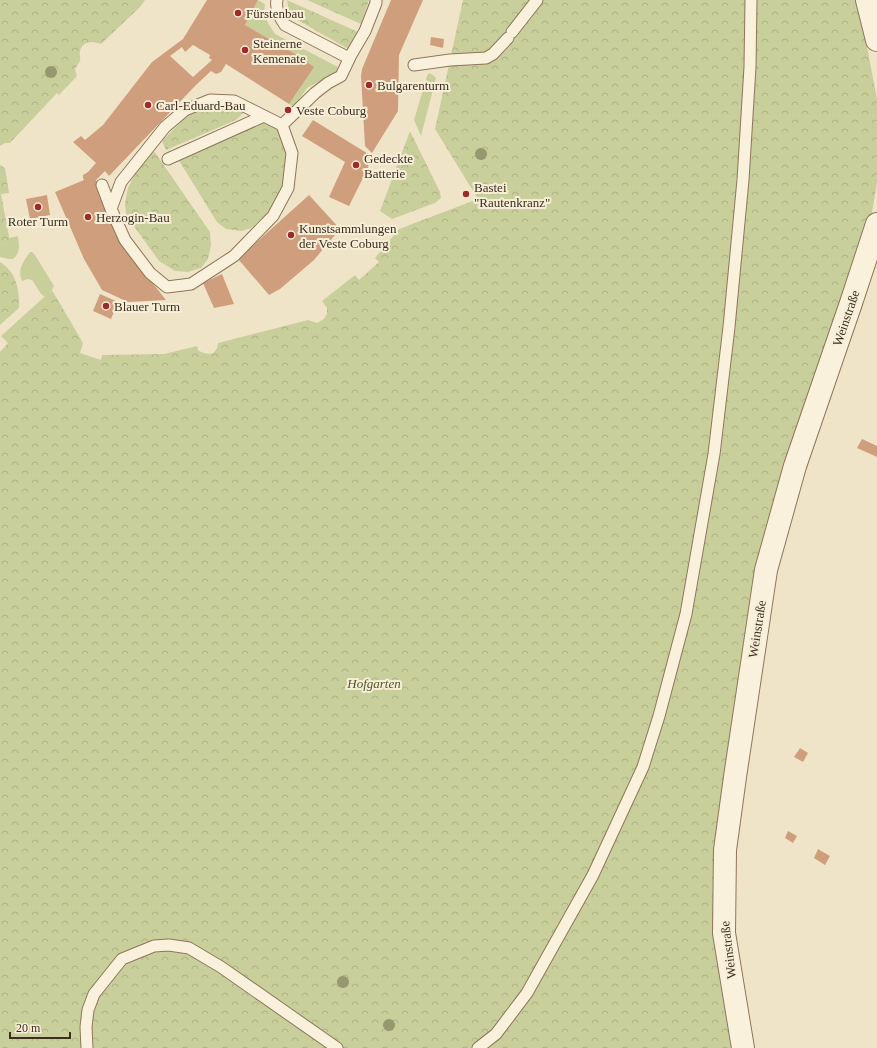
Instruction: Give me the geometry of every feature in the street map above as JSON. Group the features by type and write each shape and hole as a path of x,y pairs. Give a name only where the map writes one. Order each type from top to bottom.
{"street":[{"path":"867,0 877,40"},
{"name":"Weinstraße","path":"743,1048 724,933 725,850 734,777 766,570 795,466 852,303 877,224"}],"lane":[{"path":"277,0 276,4 279,16 286,25 345,56"},
{"path":"282,126 315,93 328,83 341,76 351,54 365,31 376,0"},
{"path":"414,66 450,60 481,59 493,54 537,0"},
{"path":"478,1048 496,1034 527,993 593,875 643,768 659,716 686,614 714,454 729,327 743,180 750,67 751,0"},
{"path":"102,185 111,210 125,240 150,274 167,287 191,284 234,256 274,216 288,188 292,153 282,126 234,101 210,100 185,110 165,126 121,182 111,210"},
{"path":"168,159 264,116"},
{"path":"87,1048 86,1027 88,1010 94,994 122,959 154,946 169,945 189,948 222,967 336,1048"}],"green space":[{"path":"0,0 145,0 140,7 101,44 91,42 83,45 80,52 80,61 75,69 77,76 59,95 57,93 10,143 5,143 0,146"},
{"path":"258,0 265,4 264,13 275,34 338,67 335,73 307,88 294,107 289,104 297,55 245,25"},
{"path":"287,0 358,32 350,50 294,18 289,11"},
{"path":"307,0 369,0 361,24"},
{"name":"Hofgarten","path":"463,0 858,0 877,99 877,183 871,218 789,463 718,848 735,1048 0,1048 0,352 8,343 1,336 52,290 83,343 80,353 101,360 102,355 164,354 197,346 198,350 201,352 211,354 216,350 218,343 308,320 317,323 324,319 327,314 327,308 322,301 355,275 359,280 379,262 375,258 399,229 478,199 435,129"},
{"path":"429,73 436,78 421,136 414,120"},
{"path":"221,105 245,111 237,119 229,123 166,150 162,141 192,111 203,107"},
{"path":"272,120 281,125 289,168 275,207 251,228 242,231 226,229 217,222 178,159 262,122"},
{"path":"410,131 440,192 441,198 435,203 392,219 380,211"},
{"path":"154,151 210,232 211,245 208,259 201,268 188,272 175,271 159,261 126,215 125,203 128,188 139,166"},
{"path":"0,165 5,168 9,193 1,194 10,242 0,245"},
{"path":"18,236 19,249 16,256 13,259 0,257 0,245 9,242 9,238"},
{"path":"30,252 35,255 54,286 45,297 41,294 32,280 28,279 22,281 20,270"},
{"path":"0,262 10,271 16,282 19,295 19,308 0,325"}],"building":[{"path":"207,0 258,0 245,25 297,55 314,67 289,104 226,64 221,72 216,74 211,71 109,176 105,171 96,180 121,243 166,300 128,302 102,290 84,259 55,192 84,180 83,175 96,163 73,142 81,136 85,140 103,125 152,62 183,39","holes":["193,45 210,55 209,58 212,60 193,77 170,56 182,47 185,52"]},
{"path":"391,0 423,0 399,55 398,111 372,153 365,146 361,76 362,69"},
{"path":"431,37 444,39 443,48 430,45"},
{"name":"Gedeckte Batterie","path":"313,120 370,155 368,168 349,206 329,197 345,162 302,136"},
{"name":"Roter Turm","path":"47,195 50,215 30,219 26,199"},
{"path":"309,195 340,229 314,260 280,289 269,295 238,259"},
{"path":"222,274 234,304 214,308 203,283"},
{"name":"Blauer Turm","path":"100,294 118,302 111,319 93,311"},
{"path":"862,439 877,446 877,457 857,448"},
{"path":"800,748 808,753 803,762 794,757"},
{"path":"788,831 797,836 793,843 785,838"},
{"path":"818,849 830,856 825,865 814,858"}],"place":[{"name":"Fürstenbau","path":"238,13"},
{"name":"Steinerne Kemenate","path":"245,50"},
{"name":"Bulgarenturm","path":"369,85"},
{"name":"Carl-Eduard-Bau","path":"148,105"},
{"name":"Veste Coburg","path":"288,110"},
{"name":"Gedeckte Batterie","path":"356,165"},
{"name":"Bastei \"Rautenkranz\"","path":"466,194"},
{"name":"Roter Turm","path":"38,207"},
{"name":"Herzogin-Bau","path":"88,217"},
{"name":"Kunstsammlungen der Veste Coburg","path":"291,235"},
{"name":"Blauer Turm","path":"106,306"}]}
